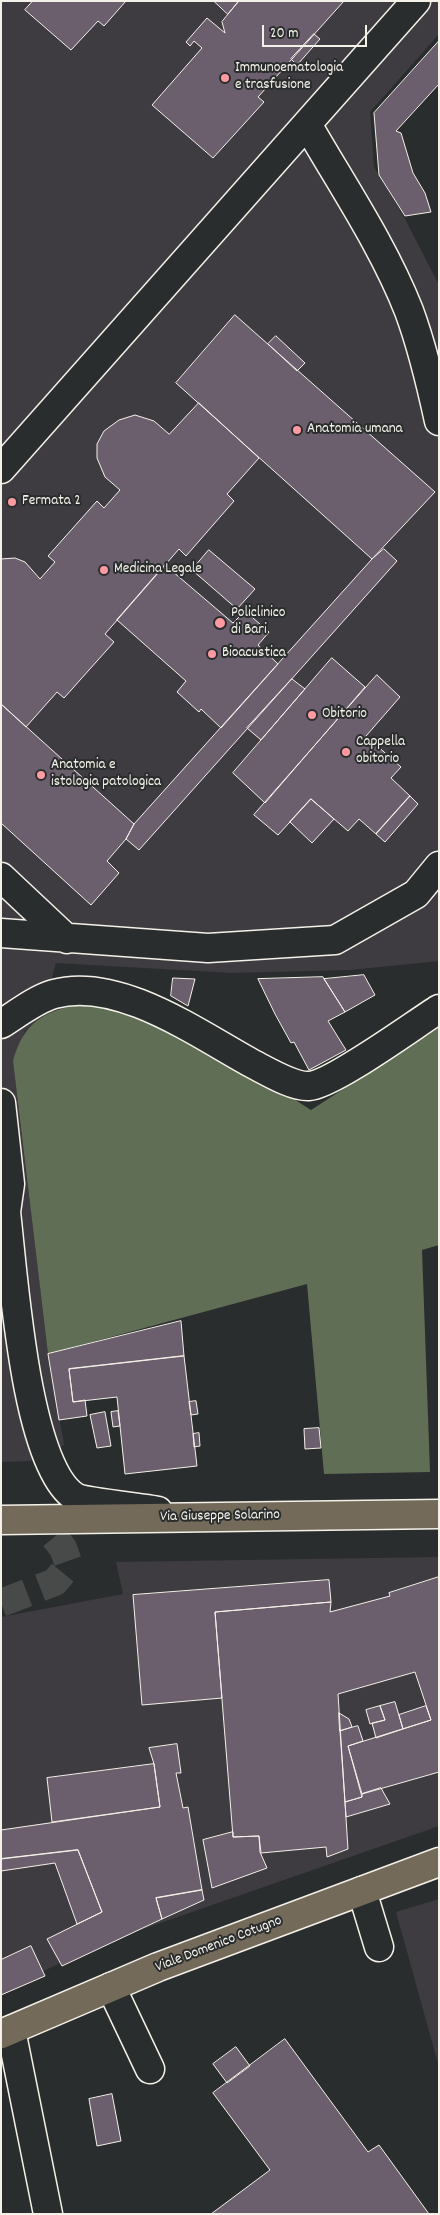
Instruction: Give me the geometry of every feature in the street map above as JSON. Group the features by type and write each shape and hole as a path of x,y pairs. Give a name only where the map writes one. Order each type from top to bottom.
{"main road":[{"name":"Via Giuseppe Solarino","path":"1,1520 439,1514"},
{"name":"Viale Domenico Cotugno","path":"6,2032 111,1987 439,1862"}],"lane":[{"path":"1,469 416,1"},
{"path":"307,124 378,245 409,311 432,385 439,421"},
{"path":"1,933 67,940 208,948 335,940 427,896 439,866"},
{"path":"1,877 67,940"},
{"path":"1,1024 52,994 76,990 102,991 141,1003 278,1078 308,1086 331,1079 439,1009"},
{"path":"1,1103 10,1184 4,1207 29,1395 46,1457 59,1480 75,1497 196,1517"},
{"path":"362,1891 379,1947"},
{"path":"111,1987 150,2069"},
{"path":"6,2032 48,2214"}],"shaded area":[{"name":"Policlinico di Bari","path":"1,1 439,1 439,34 370,112 374,167 405,219 439,285 439,961 350,970 232,973 56,963 41,1017 25,1031 13,1061 48,1354 64,1445 30,1461 1,1462"},
{"path":"439,1557 439,1826 103,1943 1,1991 1,1617 123,1594 116,1562"},
{"path":"439,1899 439,2067 396,1912"}],"green space":[{"path":"80,1005 99,1005 122,1009 264,1080 311,1110 439,1027 439,1245 422,1250 430,1472 324,1474 307,1284 48,1354 13,1061 22,1037 36,1021 55,1011"}],"building":[{"path":"33,1 126,1 104,26 98,21 71,50 25,10"},
{"path":"214,1 239,1 228,14"},
{"name":"Immunoematologia e trasfusione","path":"239,1 344,1 258,97 264,102 213,158 152,105 202,48 194,41 190,46 186,42 207,18 225,33 222,22"},
{"path":"314,34 320,39 297,65 291,59"},
{"path":"439,41 439,84 396,131 401,133 413,173 425,193 431,212 405,216 379,175 374,113"},
{"name":"Anatomia umana","path":"235,315 435,492 372,559 176,383"},
{"path":"276,336 305,363 297,371 268,344"},
{"name":"Medicina Legale","path":"199,403 259,458 227,494 234,501 186,556 179,549 105,634 114,642 64,698 57,692 26,727 1,704 1,559 15,558 25,562 40,579 55,562 48,556 97,501 104,508 120,490 105,477 97,458 97,444 104,431 119,420 135,415 154,421 169,434"},
{"path":"384,549 397,561 139,850 126,839 134,824 372,559"},
{"path":"209,550 255,589 237,609 192,570"},
{"name":"Bioacustica","path":"165,565 233,623 245,611 269,632 258,645 278,664 221,728 201,709 199,712 177,692 186,681 117,620"},
{"name":"Obitorio","path":"332,658 365,687 265,803 233,773"},
{"name":"Cappella obitorio","path":"377,675 400,697 366,736 401,767 391,778 410,796 376,834 359,819 348,831 311,799 278,835 254,815"},
{"path":"292,679 305,689 261,740 247,728"},
{"name":"Anatomia e istologia patologica","path":"1,704 134,824 126,839 107,861 119,873 91,905 1,823"},
{"path":"410,796 418,804 385,842 376,834"},
{"path":"311,799 334,819 312,843 290,822"},
{"path":"364,975 375,995 345,1012 324,979"},
{"path":"323,977 345,1012 328,1021 346,1050 309,1070 294,1042 291,1043 258,979"},
{"path":"173,978 195,979 188,1006 171,996"},
{"path":"181,1321 184,1356 69,1369 73,1402 85,1400 87,1416 59,1420 48,1354"},
{"path":"184,1356 197,1466 125,1474 117,1397 73,1402 69,1369"},
{"path":"196,1401 198,1414 191,1415 189,1402"},
{"path":"118,1411 120,1426 113,1427 111,1412"},
{"path":"105,1412 111,1446 97,1448 90,1415"},
{"path":"319,1428 321,1448 305,1449 304,1429"},
{"path":"199,1433 200,1446 194,1447 193,1434"},
{"path":"439,1577 439,1772 362,1794 348,1746 431,1720 415,1672 338,1694 348,1849 327,1857 326,1847 261,1853 259,1836 233,1837 215,1612 331,1602 330,1612 390,1596 389,1593"},
{"path":"329,1580 331,1602 215,1612 222,1698 142,1705 133,1595"},
{"path":"395,1702 403,1729 376,1738 372,1723 385,1720 380,1706"},
{"path":"380,1706 385,1720 370,1724 366,1710"},
{"path":"426,1706 431,1720 403,1729 399,1715"},
{"path":"339,1713 349,1719 352,1727 340,1731"},
{"path":"358,1726 363,1741 348,1746 362,1797 345,1802 340,1731"},
{"path":"177,1744 181,1773 176,1773 183,1808 188,1807 202,1890 156,1898 162,1919 62,1966 47,1939 102,1912 78,1850 1,1859 1,1830 160,1807 154,1764 149,1748"},
{"path":"154,1764 160,1807 52,1822 47,1778"},
{"path":"381,1788 390,1804 346,1817 345,1802 362,1797 362,1794"},
{"path":"233,1832 233,1837 259,1836 260,1852 267,1868 212,1888 203,1840"},
{"path":"78,1850 102,1912 77,1924 55,1863 1,1871 1,1859"},
{"path":"202,1890 204,1900 162,1919 156,1898"},
{"path":"31,1946 45,1976 1,1995 1,1960"},
{"path":"285,2039 368,2152 379,2145 429,2214 211,2214 270,2170 213,2093"},
{"path":"236,2047 250,2066 227,2083 213,2064"},
{"path":"112,2094 121,2141 97,2146 89,2099"}],"tunnel":[{"path":"1,1603 55,1582 69,1565 63,1548 40,1520"}],"place":[{"name":"Immunoematologia e trasfusione","path":"225,78"},
{"name":"Anatomia umana","path":"297,430"},
{"name":"Fermata 2","path":"12,502"},
{"name":"Medicina Legale","path":"104,570"},
{"name":"Policlinico di Bari","path":"220,623"},
{"name":"Bioacustica","path":"212,654"},
{"name":"Obitorio","path":"312,715"},
{"name":"Cappella obitorio","path":"346,752"},
{"name":"Anatomia e istologia patologica","path":"41,775"}]}
